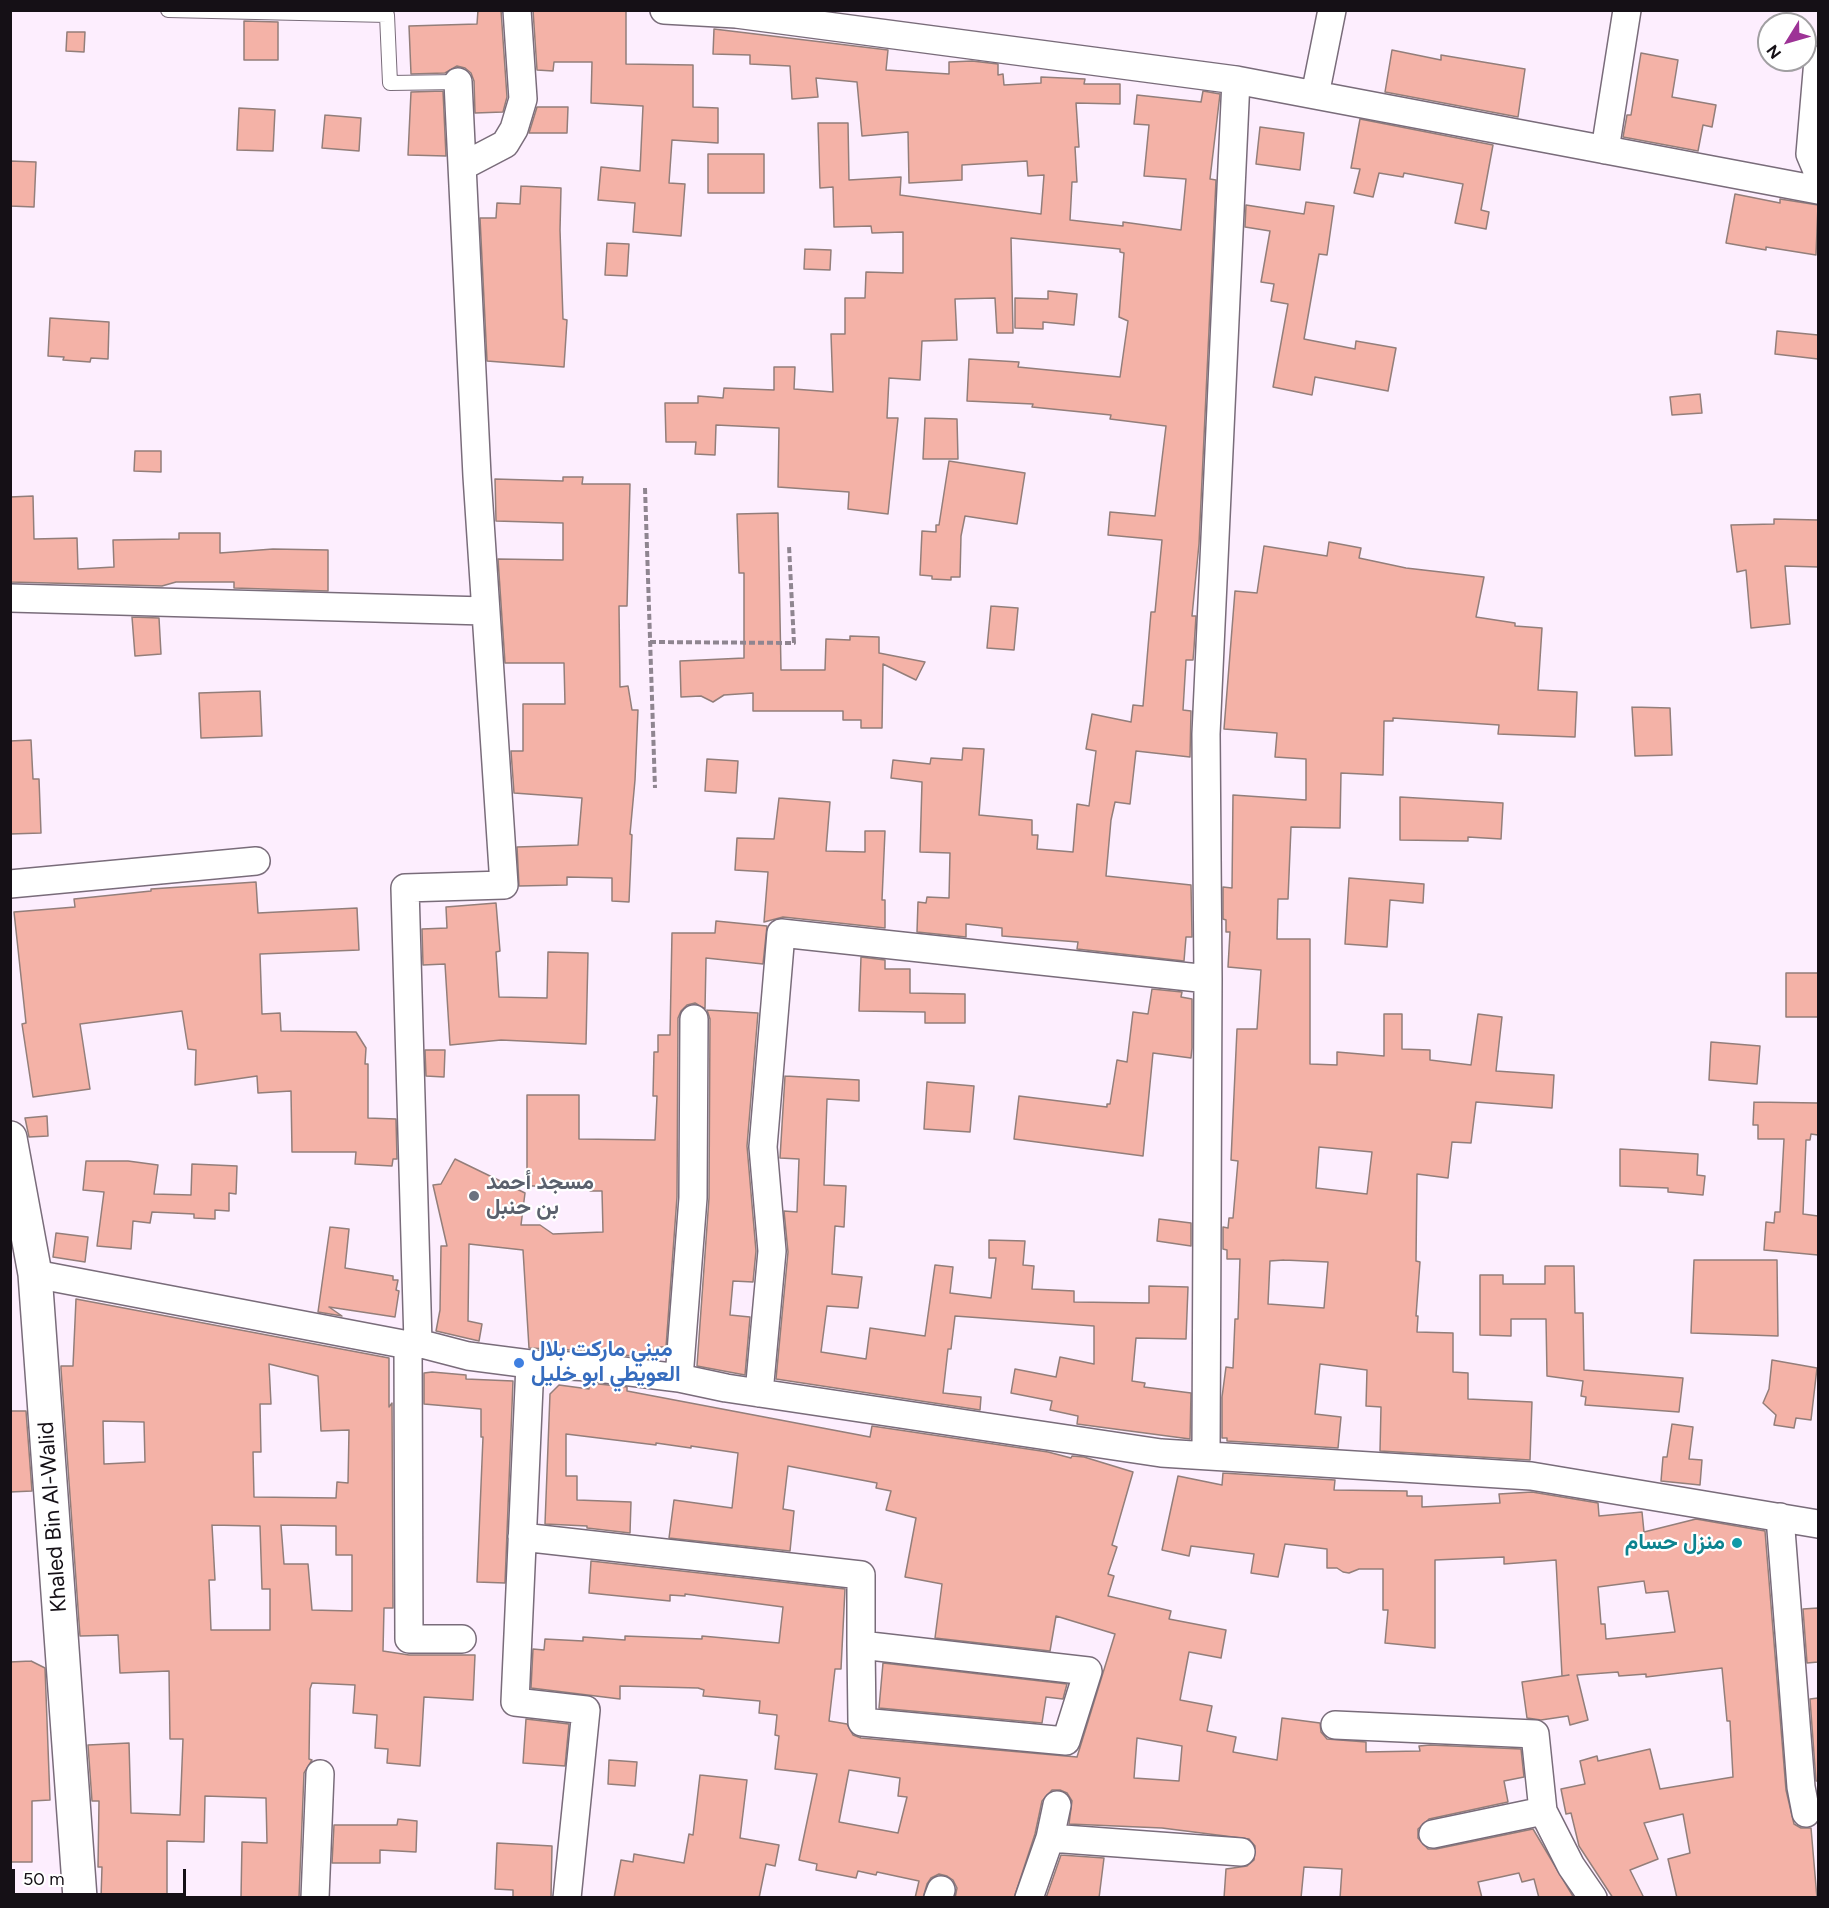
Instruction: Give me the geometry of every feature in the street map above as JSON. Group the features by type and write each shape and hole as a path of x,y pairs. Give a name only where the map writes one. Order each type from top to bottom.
{"street":[{"path":"463,166 506,144 514,129 523,99 517,10"},
{"path":"664,10 736,13 1236,80 1818,190"},
{"path":"1315,95 1332,10"},
{"path":"1605,150 1627,10"},
{"path":"1818,60 1810,154 1818,173"},
{"path":"1206,1455 1208,979 1206,734 1236,80"},
{"path":"458,82 486,611 504,885 405,888 413,1344 409,1639 462,1639"},
{"path":"10,598 486,611"},
{"path":"10,884 256,861"},
{"path":"759,1393 772,1251 763,1147 781,933 1208,979"},
{"path":"679,1378 693,1198 694,1019"},
{"name":"Khaled Bin Al-Walid","path":"10,1138 35,1274 80,1898"},
{"path":"35,1274 468,1356 679,1378 759,1393 1161,1453 1531,1476 1818,1524"},
{"path":"530,1364 515,1702 586,1710 567,1898"},
{"path":"1779,1517 1801,1786 1806,1813"},
{"path":"522,1537 861,1575 861,1645 861,1722 1066,1741 1088,1671 861,1645"},
{"path":"1335,1725 1535,1734 1543,1811 1571,1866 1593,1898"},
{"path":"315,1898 320,1774"},
{"path":"1029,1898 1050,1838 1057,1805"},
{"path":"1432,1834 1543,1811"},
{"path":"1050,1838 1241,1852"}],"lane":[{"path":"168,10 387,15 390,83 458,82"}],"path":[{"path":"645,488 655,788"},
{"path":"650,642 794,643 789,546"}],"building":[{"path":"478,10 501,10 507,97 503,112 475,113 474,81 471,73 465,68 457,66 445,73 411,74 409,26 477,24"},
{"path":"533,10 626,10 626,64 693,65 693,107 718,108 718,143 672,140 669,183 685,184 681,236 633,232 635,203 598,200 601,167 640,171 643,106 591,103 592,62 554,62 553,71 537,70"},
{"path":"244,21 278,22 278,60 244,60"},
{"path":"714,29 888,50 886,70 949,74 949,62 972,61 998,64 998,75 1003,74 1004,85 1041,83 1041,77 1085,79 1084,84 1120,84 1120,104 1076,103 1079,147 1075,147 1077,182 1072,182 1070,220 1123,226 1123,222 1181,230 1186,179 1144,176 1149,125 1134,124 1137,95 1201,102 1203,91 1220,94 1210,179 1216,180 1199,544 1192,616 1196,616 1193,660 1186,660 1183,710 1191,711 1190,757 1136,751 1130,804 1115,802 1106,876 1191,885 1192,937 1186,937 1184,961 1077,949 1078,942 1002,936 1002,928 966,924 966,937 917,932 918,902 926,903 927,897 949,898 950,853 920,852 922,782 891,778 893,760 930,764 931,758 962,760 963,748 984,749 979,815 1032,820 1032,835 1038,835 1037,849 1073,852 1077,804 1089,806 1096,751 1086,749 1092,714 1131,722 1133,705 1143,706 1151,612 1155,612 1162,540 1108,535 1110,512 1155,516 1166,426 1110,419 1111,415 1032,407 1033,404 967,401 969,359 1019,362 1018,367 1120,377 1128,321 1119,317 1124,253 1120,252 1120,249 1011,238 1013,333 997,333 995,298 955,299 957,340 922,341 920,380 889,378 887,418 898,418 888,514 848,509 849,492 778,487 779,428 716,425 715,455 695,454 696,442 666,442 665,403 698,403 698,396 723,398 724,388 774,390 774,367 795,367 794,389 833,392 831,334 845,334 845,298 865,298 866,272 903,273 903,232 872,233 871,226 834,227 833,187 820,188 818,123 848,123 849,180 901,177 900,195 1041,214 1044,175 1028,176 1027,161 962,165 962,180 909,183 908,132 862,136 857,82 816,78 818,97 792,99 790,66 750,64 750,55 713,54"},
{"path":"67,32 85,32 84,52 66,51"},
{"path":"1392,50 1441,60 1441,55 1525,69 1518,117 1385,92"},
{"path":"1641,53 1678,60 1672,97 1716,105 1712,127 1703,125 1698,151 1623,137 1627,115 1631,115"},
{"path":"443,91 446,156 408,155 411,92"},
{"path":"537,107 568,107 567,133 529,133"},
{"path":"239,108 275,110 273,151 237,150"},
{"path":"325,115 361,118 359,151 322,148"},
{"path":"1360,119 1493,145 1481,210 1489,212 1486,229 1455,223 1463,184 1404,173 1403,177 1379,173 1373,197 1354,193 1360,169 1351,168"},
{"path":"1260,127 1304,133 1300,170 1256,164"},
{"path":"708,154 764,154 764,193 708,193"},
{"path":"10,161 36,162 34,207 10,206"},
{"path":"521,186 561,188 563,319 567,320 564,367 487,361 480,218 496,218 497,203 520,204"},
{"path":"1735,194 1780,203 1780,199 1818,205 1816,255 1726,243"},
{"path":"1306,202 1334,206 1327,255 1319,254 1304,339 1355,349 1356,341 1396,348 1388,391 1315,377 1312,395 1273,387 1288,304 1271,301 1274,284 1261,282 1270,231 1245,227 1246,205 1304,214"},
{"path":"607,243 629,244 627,276 605,275"},
{"path":"805,249 831,250 830,270 804,269"},
{"path":"1048,291 1077,294 1074,325 1043,322 1043,329 1015,328 1015,298 1048,299"},
{"path":"50,318 109,322 108,359 91,358 90,362 63,360 64,357 48,356"},
{"path":"1777,331 1818,335 1818,359 1775,354"},
{"path":"1700,394 1702,413 1672,415 1670,397"},
{"path":"925,418 957,419 958,459 923,459"},
{"path":"135,451 161,451 161,472 134,471"},
{"path":"949,461 1025,473 1017,524 965,516 961,536 960,577 951,577 951,580 932,579 932,576 920,575 922,531 936,532 936,525 939,525"},
{"path":"563,477 583,477 582,484 630,484 627,606 619,606 620,687 628,686 632,710 638,710 630,834 632,835 629,902 612,901 612,878 567,877 567,885 519,886 517,847 578,845 582,798 514,793 511,751 523,751 523,704 565,704 564,663 505,663 498,559 563,560 563,523 496,521 495,479 563,481"},
{"path":"33,496 34,539 77,538 78,569 114,567 113,540 179,539 179,533 220,533 220,553 273,549 328,550 328,591 234,588 234,582 176,582 162,586 10,582 10,497"},
{"path":"778,513 781,670 825,670 826,639 850,640 850,636 879,637 879,653 925,662 916,680 883,664 882,728 861,728 861,720 843,720 843,711 753,711 753,693 724,695 713,702 701,696 681,697 680,661 744,658 744,573 739,573 737,514"},
{"path":"1774,519 1818,520 1818,567 1785,566 1790,624 1751,628 1746,570 1737,572 1731,525 1774,524"},
{"path":"1329,542 1361,548 1359,558 1406,568 1484,577 1476,617 1515,623 1515,626 1542,628 1538,690 1577,692 1575,737 1498,734 1499,725 1393,718 1393,721 1384,721 1383,775 1341,773 1340,828 1291,827 1288,899 1278,899 1277,939 1310,939 1310,1064 1337,1065 1337,1052 1384,1056 1384,1014 1402,1014 1402,1049 1430,1050 1430,1060 1471,1065 1478,1014 1502,1017 1496,1071 1554,1075 1552,1108 1476,1102 1471,1143 1452,1142 1448,1178 1417,1174 1416,1261 1420,1262 1417,1332 1453,1333 1453,1372 1468,1373 1468,1399 1532,1402 1530,1460 1380,1451 1381,1407 1366,1406 1367,1370 1320,1364 1315,1414 1341,1417 1338,1448 1227,1441 1227,1438 1222,1438 1222,1397 1226,1367 1233,1368 1235,1319 1238,1319 1240,1259 1227,1259 1227,1250 1223,1249 1223,1227 1228,1228 1229,1218 1233,1218 1238,1161 1231,1160 1237,1029 1257,1029 1261,970 1228,967 1230,932 1226,932 1226,920 1223,919 1223,887 1232,888 1233,795 1306,800 1306,759 1275,757 1277,733 1224,729 1235,591 1257,593 1264,546 1327,556","holes":["1319,1147 1372,1152 1367,1194 1316,1188","1270,1261 1328,1262 1324,1308 1268,1304"]},
{"path":"991,606 1018,608 1014,650 987,648"},
{"path":"132,617 159,618 161,654 135,656"},
{"path":"260,691 262,736 201,738 199,693"},
{"path":"1632,707 1670,708 1672,755 1635,756"},
{"path":"31,740 33,779 39,779 41,833 10,834 10,741"},
{"path":"707,759 738,761 736,793 705,791"},
{"path":"1400,797 1503,803 1501,839 1468,837 1468,841 1400,840"},
{"path":"779,798 830,802 826,851 865,852 865,831 885,831 882,900 885,900 885,928 783,917 764,922 768,872 735,870 737,838 774,839"},
{"path":"1349,878 1424,884 1423,903 1390,900 1387,947 1345,944"},
{"path":"256,882 258,913 357,908 359,950 260,954 262,1014 280,1013 281,1031 356,1032 366,1048 368,1118 396,1119 397,1159 393,1159 392,1166 355,1164 356,1152 292,1152 291,1091 258,1093 257,1076 195,1085 196,1050 188,1049 182,1011 80,1024 90,1089 33,1097 22,1024 26,1023 14,912 75,907 74,899 151,891 151,889"},
{"path":"496,903 500,951 496,952 499,997 547,998 548,952 588,953 586,1044 501,1040 450,1045 445,964 423,965 422,929 447,928 446,907"},
{"path":"716,921 767,926 763,964 706,958 705,1009 695,1003 687,1005 678,1018 677,1197 666,1347 657,1347 657,1359 592,1351 529,1348 523,1250 469,1244 468,1321 482,1324 479,1341 436,1331 440,1310 441,1246 447,1246 433,1185 441,1184 455,1159 525,1193 521,1225 540,1225 553,1234 603,1232 602,1191 590,1191 590,1186 527,1186 527,1095 579,1095 579,1139 655,1140 657,1096 653,1096 654,1052 658,1052 658,1035 670,1035 672,933 715,933"},
{"path":"861,957 885,960 885,969 910,969 910,993 965,994 965,1023 925,1023 925,1012 859,1011"},
{"path":"1786,973 1818,973 1818,1017 1786,1017"},
{"path":"1152,989 1182,992 1181,997 1192,999 1192,1048 1191,1058 1153,1053 1143,1156 1014,1139 1019,1096 1107,1107 1107,1104 1110,1104 1117,1060 1127,1062 1133,1012 1148,1014"},
{"path":"707,1010 758,1013 747,1146 756,1251 753,1282 733,1281 730,1315 750,1317 745,1375 697,1366 709,1198 710,1019"},
{"path":"1711,1042 1760,1046 1757,1084 1709,1080"},
{"path":"425,1050 445,1050 444,1077 426,1076"},
{"path":"785,1076 859,1080 859,1101 827,1099 824,1185 846,1186 844,1227 835,1226 832,1274 862,1277 858,1308 827,1306 821,1352 866,1359 870,1328 925,1336 935,1265 953,1267 950,1293 991,1298 996,1258 989,1258 989,1240 1025,1241 1023,1265 1034,1266 1032,1289 1074,1291 1074,1302 1149,1303 1149,1286 1188,1287 1186,1339 1136,1338 1132,1381 1145,1383 1144,1387 1191,1393 1190,1439 1077,1424 1078,1416 1050,1410 1052,1401 1011,1393 1015,1369 1056,1377 1060,1357 1094,1364 1094,1326 955,1316 951,1349 948,1349 943,1393 981,1397 980,1410 776,1379 788,1252 784,1211 797,1212 799,1159 780,1158"},
{"path":"927,1082 974,1086 970,1132 924,1129"},
{"path":"1754,1102 1818,1103 1818,1135 1811,1134 1810,1140 1806,1140 1803,1214 1818,1216 1818,1255 1764,1250 1766,1222 1774,1223 1775,1212 1780,1212 1784,1139 1758,1139 1758,1125 1753,1125"},
{"path":"47,1116 48,1136 29,1137 25,1118"},
{"path":"1620,1149 1698,1154 1697,1175 1705,1176 1703,1195 1668,1192 1668,1188 1620,1186"},
{"path":"86,1161 128,1161 158,1165 154,1194 191,1195 192,1164 237,1166 236,1194 229,1193 229,1211 215,1210 215,1219 194,1218 194,1214 152,1212 150,1223 133,1221 131,1249 97,1246 104,1192 83,1190"},
{"path":"1159,1219 1191,1223 1191,1246 1157,1241"},
{"path":"330,1227 349,1229 345,1268 393,1276 393,1280 398,1280 396,1290 399,1291 395,1317 329,1307 342,1316 318,1312"},
{"path":"56,1233 88,1237 85,1262 53,1257"},
{"path":"1694,1260 1777,1260 1778,1336 1691,1333"},
{"path":"1545,1266 1574,1266 1575,1313 1583,1313 1584,1370 1683,1378 1679,1412 1585,1405 1586,1397 1581,1396 1583,1381 1547,1376 1546,1319 1511,1319 1511,1336 1480,1335 1480,1275 1503,1275 1503,1284 1545,1284"},
{"path":"76,1299 389,1358 389,1407 392,1403 393,1608 384,1608 383,1651 409,1655 475,1655 473,1700 424,1697 420,1766 387,1763 388,1749 375,1748 377,1715 353,1713 355,1685 312,1683 309,1759 312,1760 304,1773 299,1898 241,1898 242,1842 267,1843 266,1798 205,1796 204,1842 167,1841 167,1898 101,1898 102,1867 98,1867 99,1801 92,1801 88,1745 129,1743 131,1813 180,1815 183,1739 170,1739 169,1671 120,1673 118,1635 80,1636 61,1369 61,1366 73,1366","holes":["269,1364 318,1376 321,1431 349,1430 348,1483 337,1482 336,1498 254,1497 253,1452 261,1452 260,1404 271,1404","103,1421 144,1422 145,1462 104,1464","212,1525 260,1526 262,1589 270,1589 270,1630 211,1630 209,1580 215,1580","281,1525 336,1526 336,1555 352,1555 352,1611 312,1610 308,1564 284,1564"]},
{"path":"1772,1360 1817,1368 1811,1420 1796,1418 1794,1428 1774,1425 1776,1415 1763,1403 1769,1389"},
{"path":"424,1373 466,1375 466,1379 513,1381 505,1583 477,1582 483,1437 481,1437 481,1409 424,1404"},
{"path":"589,1383 627,1387 627,1391 870,1437 872,1426 1048,1452 1071,1458 1072,1456 1084,1457 1133,1472 1112,1545 1117,1547 1108,1574 1114,1576 1108,1596 1171,1611 1169,1619 1226,1630 1221,1658 1189,1652 1180,1700 1212,1706 1207,1731 1236,1737 1233,1752 1277,1760 1282,1718 1320,1723 1321,1732 1327,1739 1366,1742 1366,1752 1420,1751 1419,1746 1430,1745 1521,1749 1524,1777 1504,1781 1508,1802 1429,1819 1418,1829 1418,1838 1428,1849 1436,1849 1533,1829 1574,1898 1539,1898 1534,1879 1522,1882 1519,1873 1478,1882 1482,1898 1340,1898 1342,1869 1304,1867 1301,1898 1224,1898 1226,1869 1247,1866 1254,1860 1255,1846 1249,1839 1162,1828 1069,1824 1072,1801 1067,1793 1060,1790 1052,1790 1042,1801 1035,1834 1014,1898 955,1898 957,1888 953,1880 939,1874 931,1878 927,1884 923,1898 915,1898 919,1881 877,1872 876,1875 858,1871 856,1878 816,1870 817,1864 799,1860 817,1774 775,1769 779,1736 775,1735 777,1715 759,1713 760,1701 703,1696 704,1690 698,1688 620,1686 620,1699 531,1688 533,1649 544,1650 545,1639 583,1641 583,1637 625,1640 625,1636 702,1639 702,1636 779,1643 783,1607 685,1594 685,1596 670,1595 670,1601 589,1593 591,1561 845,1589 841,1669 835,1669 829,1721 847,1724 853,1735 861,1738 1077,1757 1115,1634 1056,1616 1050,1651 935,1638 942,1584 905,1577 916,1518 886,1510 891,1491 876,1488 877,1483 788,1466 783,1509 794,1511 790,1551 669,1538 674,1500 732,1508 738,1453 566,1434 566,1476 577,1476 577,1500 631,1502 630,1533 587,1528 587,1526 545,1524 550,1394 559,1385 589,1389","holes":["1137,1738 1182,1746 1179,1781 1134,1778","849,1770 900,1778 898,1796 907,1797 898,1833 839,1822"]},
{"path":"10,1411 26,1411 32,1491 10,1492"},
{"path":"1672,1424 1693,1427 1689,1459 1702,1460 1700,1485 1661,1481 1663,1457 1667,1457"},
{"path":"1223,1473 1335,1480 1334,1490 1407,1491 1407,1496 1422,1496 1422,1507 1500,1503 1499,1494 1532,1492 1598,1503 1599,1516 1642,1512 1644,1532 1696,1519 1765,1531 1786,1790 1794,1824 1801,1828 1811,1828 1817,1898 1677,1898 1668,1859 1690,1853 1683,1814 1644,1823 1658,1859 1630,1870 1644,1898 1613,1898 1579,1846 1571,1813 1566,1814 1561,1789 1585,1784 1580,1761 1597,1756 1598,1761 1650,1749 1660,1789 1733,1777 1730,1721 1727,1721 1722,1668 1646,1677 1646,1674 1619,1676 1618,1672 1577,1675 1588,1720 1570,1725 1568,1716 1541,1720 1527,1718 1522,1682 1569,1675 1562,1676 1556,1560 1504,1564 1504,1557 1435,1560 1435,1648 1385,1643 1388,1610 1383,1610 1383,1569 1359,1569 1349,1573 1337,1568 1327,1568 1327,1549 1285,1544 1278,1577 1251,1573 1254,1554 1191,1546 1189,1556 1162,1550 1178,1476 1222,1485","holes":["1644,1581 1646,1593 1668,1591 1675,1632 1606,1639 1605,1624 1601,1624 1598,1587"]},
{"path":"1818,1608 1818,1662 1807,1663 1803,1609"},
{"path":"31,1661 45,1668 50,1800 32,1801 32,1862 10,1862 10,1662"},
{"path":"883,1663 1067,1684 1063,1699 1046,1697 1042,1723 879,1708"},
{"path":"1818,1698 1818,1781 1816,1781 1810,1699"},
{"path":"526,1719 569,1724 565,1766 523,1763"},
{"path":"609,1760 637,1762 635,1786 608,1784"},
{"path":"700,1775 747,1780 740,1838 779,1845 775,1866 766,1864 759,1898 614,1898 621,1860 633,1862 634,1854 684,1863 689,1834 693,1835"},
{"path":"398,1819 417,1821 416,1852 380,1850 380,1863 332,1863 334,1825 397,1825"},
{"path":"497,1843 552,1846 551,1898 513,1898 513,1890 495,1889"},
{"path":"1061,1855 1104,1858 1099,1898 1046,1898"}],"place":[{"name":"مسجد أحمد بن حنبل","path":"474,1196"},
{"name":"ميني ماركت بلال العويطي ابو خليل","path":"519,1363"},
{"name":"منزل حسام","path":"1737,1543"}]}
